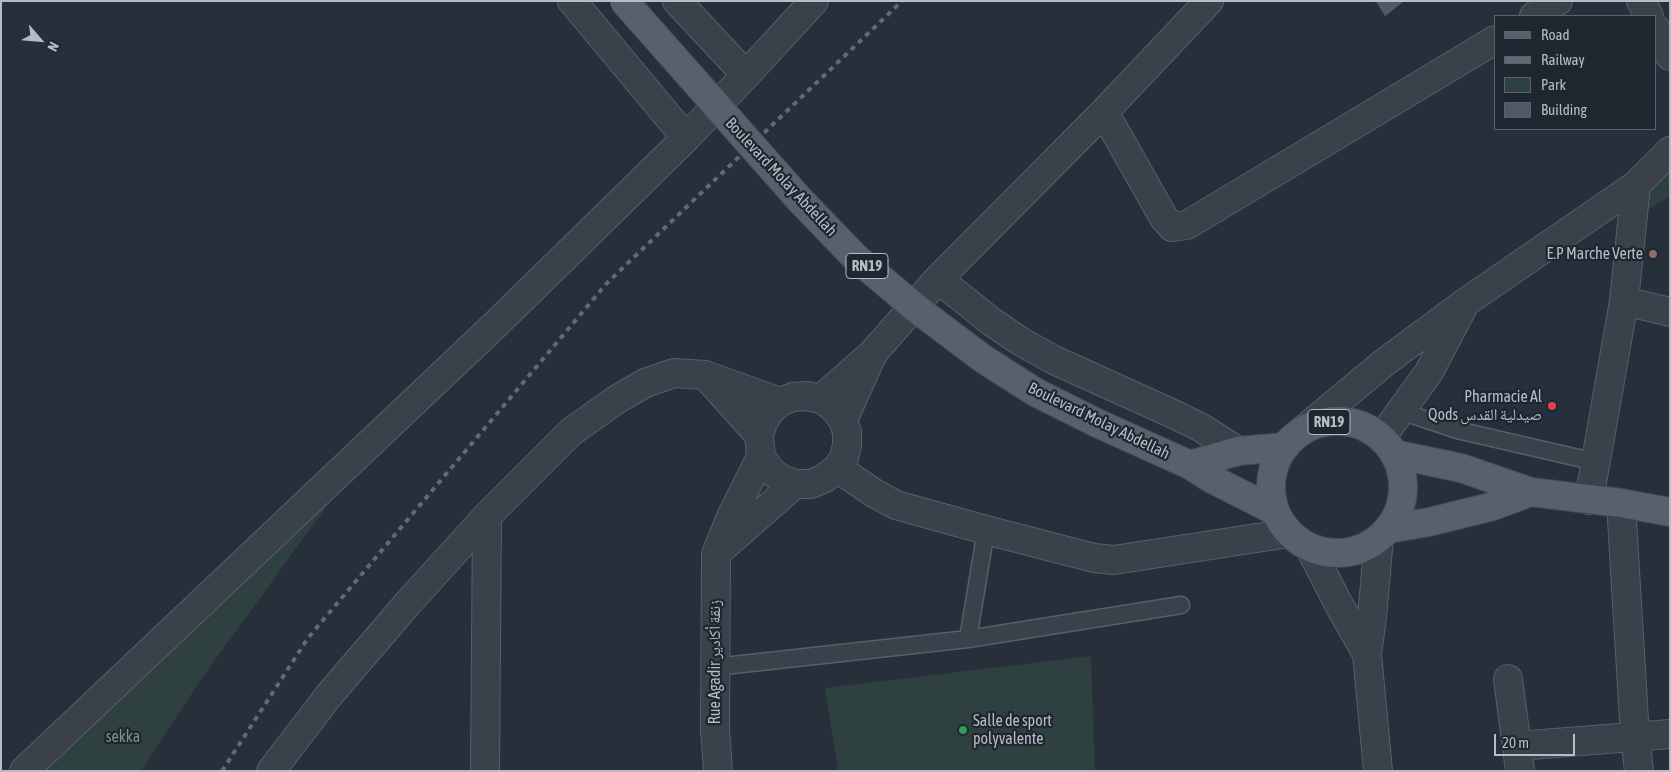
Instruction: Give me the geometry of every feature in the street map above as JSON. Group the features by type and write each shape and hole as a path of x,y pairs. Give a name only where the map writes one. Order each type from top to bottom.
{"main road":[{"name":"Boulevard Molay Abdellah","path":"624,1 800,200 855,257 917,309 982,358 1034,392 1097,423 1180,460 1212,478 1292,531"},
{"name":"RN19","path":"1293,439 1322,423 1343,421 1363,426 1388,446 1531,492 1670,512"},
{"name":"Boulevard Molay Abdellah","path":"1180,460 1238,451 1293,439"},
{"path":"1292,531 1271,489 1274,467 1293,439"},
{"path":"1384,534 1397,515 1402,500 1403,485 1401,469 1388,446"},
{"name":"RN19","path":"1292,531 1328,553 1346,553 1364,548 1384,534 1490,507 1531,492"}],"street":[{"path":"572,1 686,138"},
{"path":"677,1 746,75"},
{"path":"24,771 495,325 686,138 814,1"},
{"path":"821,399 873,353 938,279 1104,112 1209,1"},
{"path":"1536,15 1558,1"},
{"path":"1641,1 1648,15"},
{"path":"1656,30 1670,56"},
{"path":"1104,112 1164,218 1172,227 1187,225 1494,41"},
{"path":"1293,439 1385,362 1466,302 1636,185 1670,151"},
{"path":"1589,500 1624,301 1636,185"},
{"path":"938,279 992,322 1020,341 1054,360 1200,427 1238,451"},
{"path":"1624,301 1670,312"},
{"path":"1388,446 1400,411 1429,372 1466,302"},
{"path":"843,420 873,353"},
{"path":"271,771 330,694 487,516 571,432 616,400 646,383 674,373 705,375 780,402"},
{"path":"705,375 760,446 770,470 781,479 795,484 811,484 825,478 837,468 844,458 847,432 843,420 834,408 821,399 807,396 793,397 780,402 770,411 763,422 760,446 716,554"},
{"path":"837,468 874,493 896,504 1094,558 1114,560 1292,531 1338,603 1367,654"},
{"path":"716,554 795,484"},
{"path":"1622,504 1639,771"},
{"path":"485,771 487,516"},
{"path":"1378,771 1367,654 1384,534"},
{"name":"Rue Agadir زنقة أكادير","path":"716,554 715,730 718,771"},
{"path":"1508,679 1519,758 1636,737 1670,734"}],"lane":[{"path":"1400,411 1457,430 1596,462"},
{"path":"968,639 986,530"},
{"path":"715,667 968,639 1181,605"}],"green space":[{"path":"1670,145 1670,196 1615,231 1626,181"},
{"name":"sekka","path":"334,496 202,678 141,771 42,771"},
{"name":"Salle de sport polyvalente","path":"1091,656 1095,771 838,771 825,688"}],"building":[{"path":"1375,1 1405,1 1385,17"}],"railway":[{"path":"222,771 308,638 607,283 902,1"}],"place":[{"name":"E.P Marche Verte","path":"1653,254"},
{"name":"Pharmacie Al Qods صيدلية القدس","path":"1552,406"},
{"name":"Salle de sport polyvalente","path":"963,730"}]}
